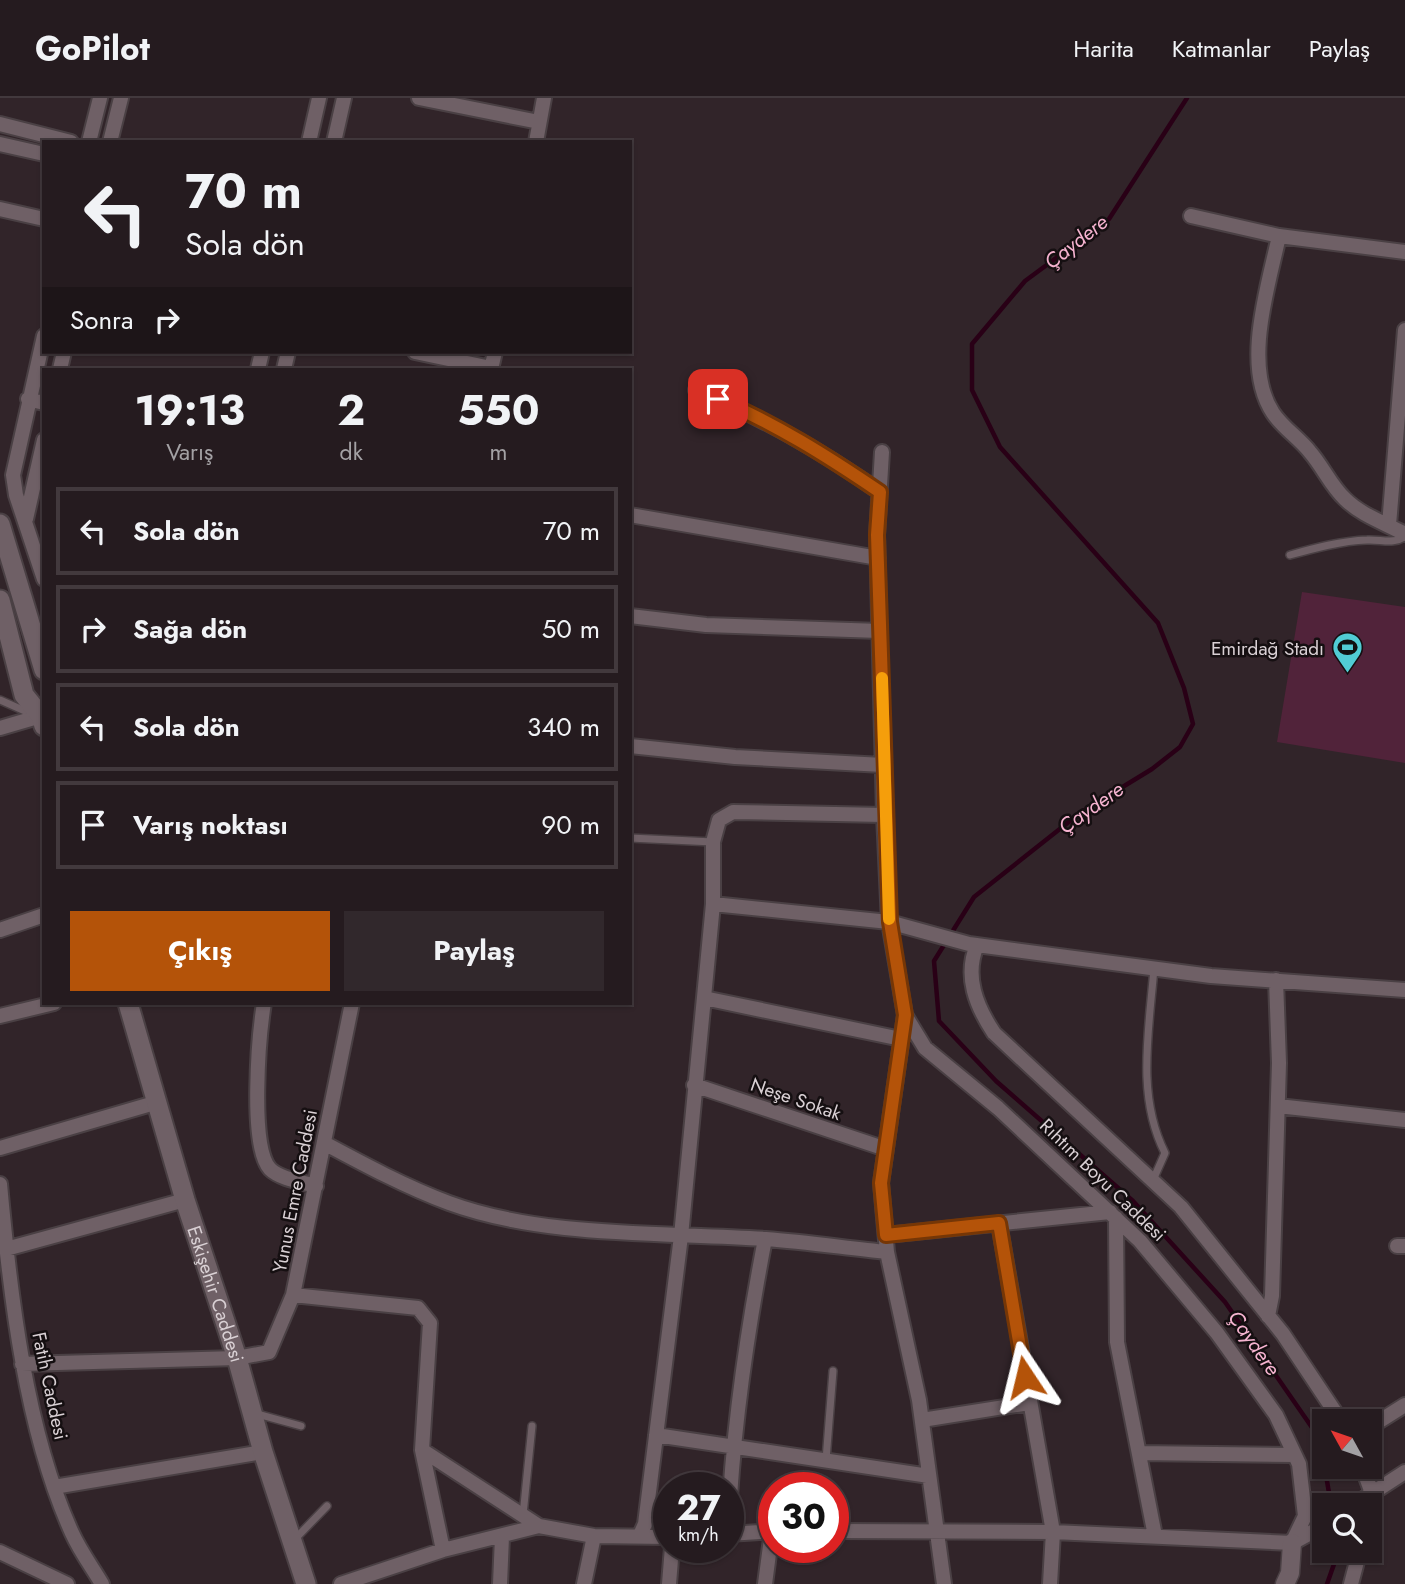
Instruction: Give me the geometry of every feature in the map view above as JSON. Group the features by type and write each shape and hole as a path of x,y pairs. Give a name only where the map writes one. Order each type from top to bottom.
{"main road":[{"path":"0,524 42,663"},
{"path":"1,610 24,695 42,717"},
{"name":"Eskişehir Caddesi","path":"129,1005 185,1200 237,1357 263,1452 306,1584"}],"street":[{"path":"90,140 100,98"},
{"path":"110,140 121,98"},
{"path":"309,140 319,98"},
{"path":"334,140 344,98"},
{"path":"419,98 540,122"},
{"path":"536,140 544,98"},
{"path":"0,124 63,140"},
{"path":"0,144 42,154"},
{"path":"0,209 42,219"},
{"path":"1191,216 1279,236 1405,252"},
{"path":"1279,236 1263,309 1258,361 1262,392 1280,422 1309,451 1343,497 1357,509 1405,535"},
{"path":"1389,525 1405,330"},
{"path":"42,344 13,475 16,495 33,527 42,570"},
{"path":"424,354 491,368"},
{"path":"696,390 772,423 817,448 880,492"},
{"path":"28,399 42,402"},
{"path":"882,452 878,558 884,815 890,922 905,1015 881,1183 887,1252 922,1420 944,1584"},
{"path":"33,527 42,456"},
{"path":"632,515 878,558"},
{"path":"632,615 706,625 880,631"},
{"path":"0,728 42,718"},
{"path":"632,746 735,757 883,765"},
{"path":"640,1535 645,1524 681,1236 713,904 713,842 719,820 733,812 884,815"},
{"path":"713,904 890,922 973,944 1154,968 1276,981 1405,990"},
{"path":"0,930 42,916"},
{"path":"973,944 970,970 972,985 980,1010 994,1033 1181,1207 1268,1315 1333,1409"},
{"path":"1268,1315 1272,1296 1278,1106 1276,981"},
{"path":"704,998 901,1039"},
{"path":"0,1016 46,1005"},
{"path":"264,1005 256,1058 265,1161 278,1175 316,1186"},
{"name":"Yunus Emre Caddesi","path":"237,1357 269,1352 293,1295 352,1005"},
{"name":"Rıhtım Boyu Caddesi","path":"905,1015 925,1048 998,1108 1140,1241 1217,1333 1276,1415 1299,1464 1305,1517 1292,1543 1290,1573 1285,1584"},
{"name":"Neşe Sokak","path":"694,1084 886,1149"},
{"path":"0,1148 158,1102"},
{"path":"1278,1106 1405,1120"},
{"path":"324,1143 400,1182 451,1204 513,1220 681,1236 765,1239 887,1252"},
{"name":"Fatih Caddesi","path":"0,1184 6,1280 22,1364 54,1487 72,1535 102,1584"},
{"path":"6,1249 185,1200"},
{"path":"886,1235 1113,1215 1117,1342 1155,1536"},
{"path":"999,1223 1053,1532 1050,1584"},
{"path":"731,1472 748,1327 765,1239"},
{"path":"293,1295 418,1308 430,1323 422,1450 443,1550"},
{"path":"22,1364 237,1357"},
{"path":"922,1420 1029,1403"},
{"path":"1382,1419 1405,1405"},
{"path":"656,1435 929,1476"},
{"path":"422,1450 539,1527"},
{"path":"54,1487 263,1452"},
{"path":"1139,1453 1294,1455"},
{"path":"1375,1493 1405,1472"},
{"path":"341,1584 443,1550 539,1527 594,1536 653,1535"},
{"path":"849,1531 1053,1532 1292,1543 1312,1534"},
{"path":"584,1584 594,1536"},
{"path":"500,1584 502,1537"},
{"path":"1,1557 67,1584"},
{"path":"669,1584 671,1563"},
{"path":"765,1584 768,1563"},
{"path":"1351,1584 1357,1563"}],"lane":[{"path":"1290,555 1329,544 1368,540 1397,541 1405,535"},
{"path":"0,700 27,714 42,718"},
{"path":"632,838 713,842"},
{"path":"1153,1180 1165,1153 1154,1129 1146,1088 1154,968"},
{"path":"826,1460 833,1371"},
{"path":"253,1413 301,1426"},
{"path":"523,1516 532,1426"},
{"path":"292,1542 327,1506"}],"shaded area":[{"name":"Emirdağ Stadı","path":"1302,592 1405,607 1405,763 1277,742"}],"waterway":[{"name":"Çaydere","path":"1187,98 1109,219 1025,281 972,344 972,390 1000,447 1158,623 1184,688 1193,724 1180,747 1152,769 1080,813 974,897 934,961 939,1021 996,1081 1133,1201 1225,1302 1320,1439 1329,1493"},
{"name":"Çaydere","path":"1327,1584 1334,1563"}],"slow traffic":[{"path":"882,678 889,919"}],"place":[{"name":"Emirdağ Stadı","path":"1347,675"}],"route":[{"path":"718,399 760,417 817,448 880,492 877,535 884,815 890,922 905,1015 881,1183 886,1235 999,1223 1025,1377"}]}
